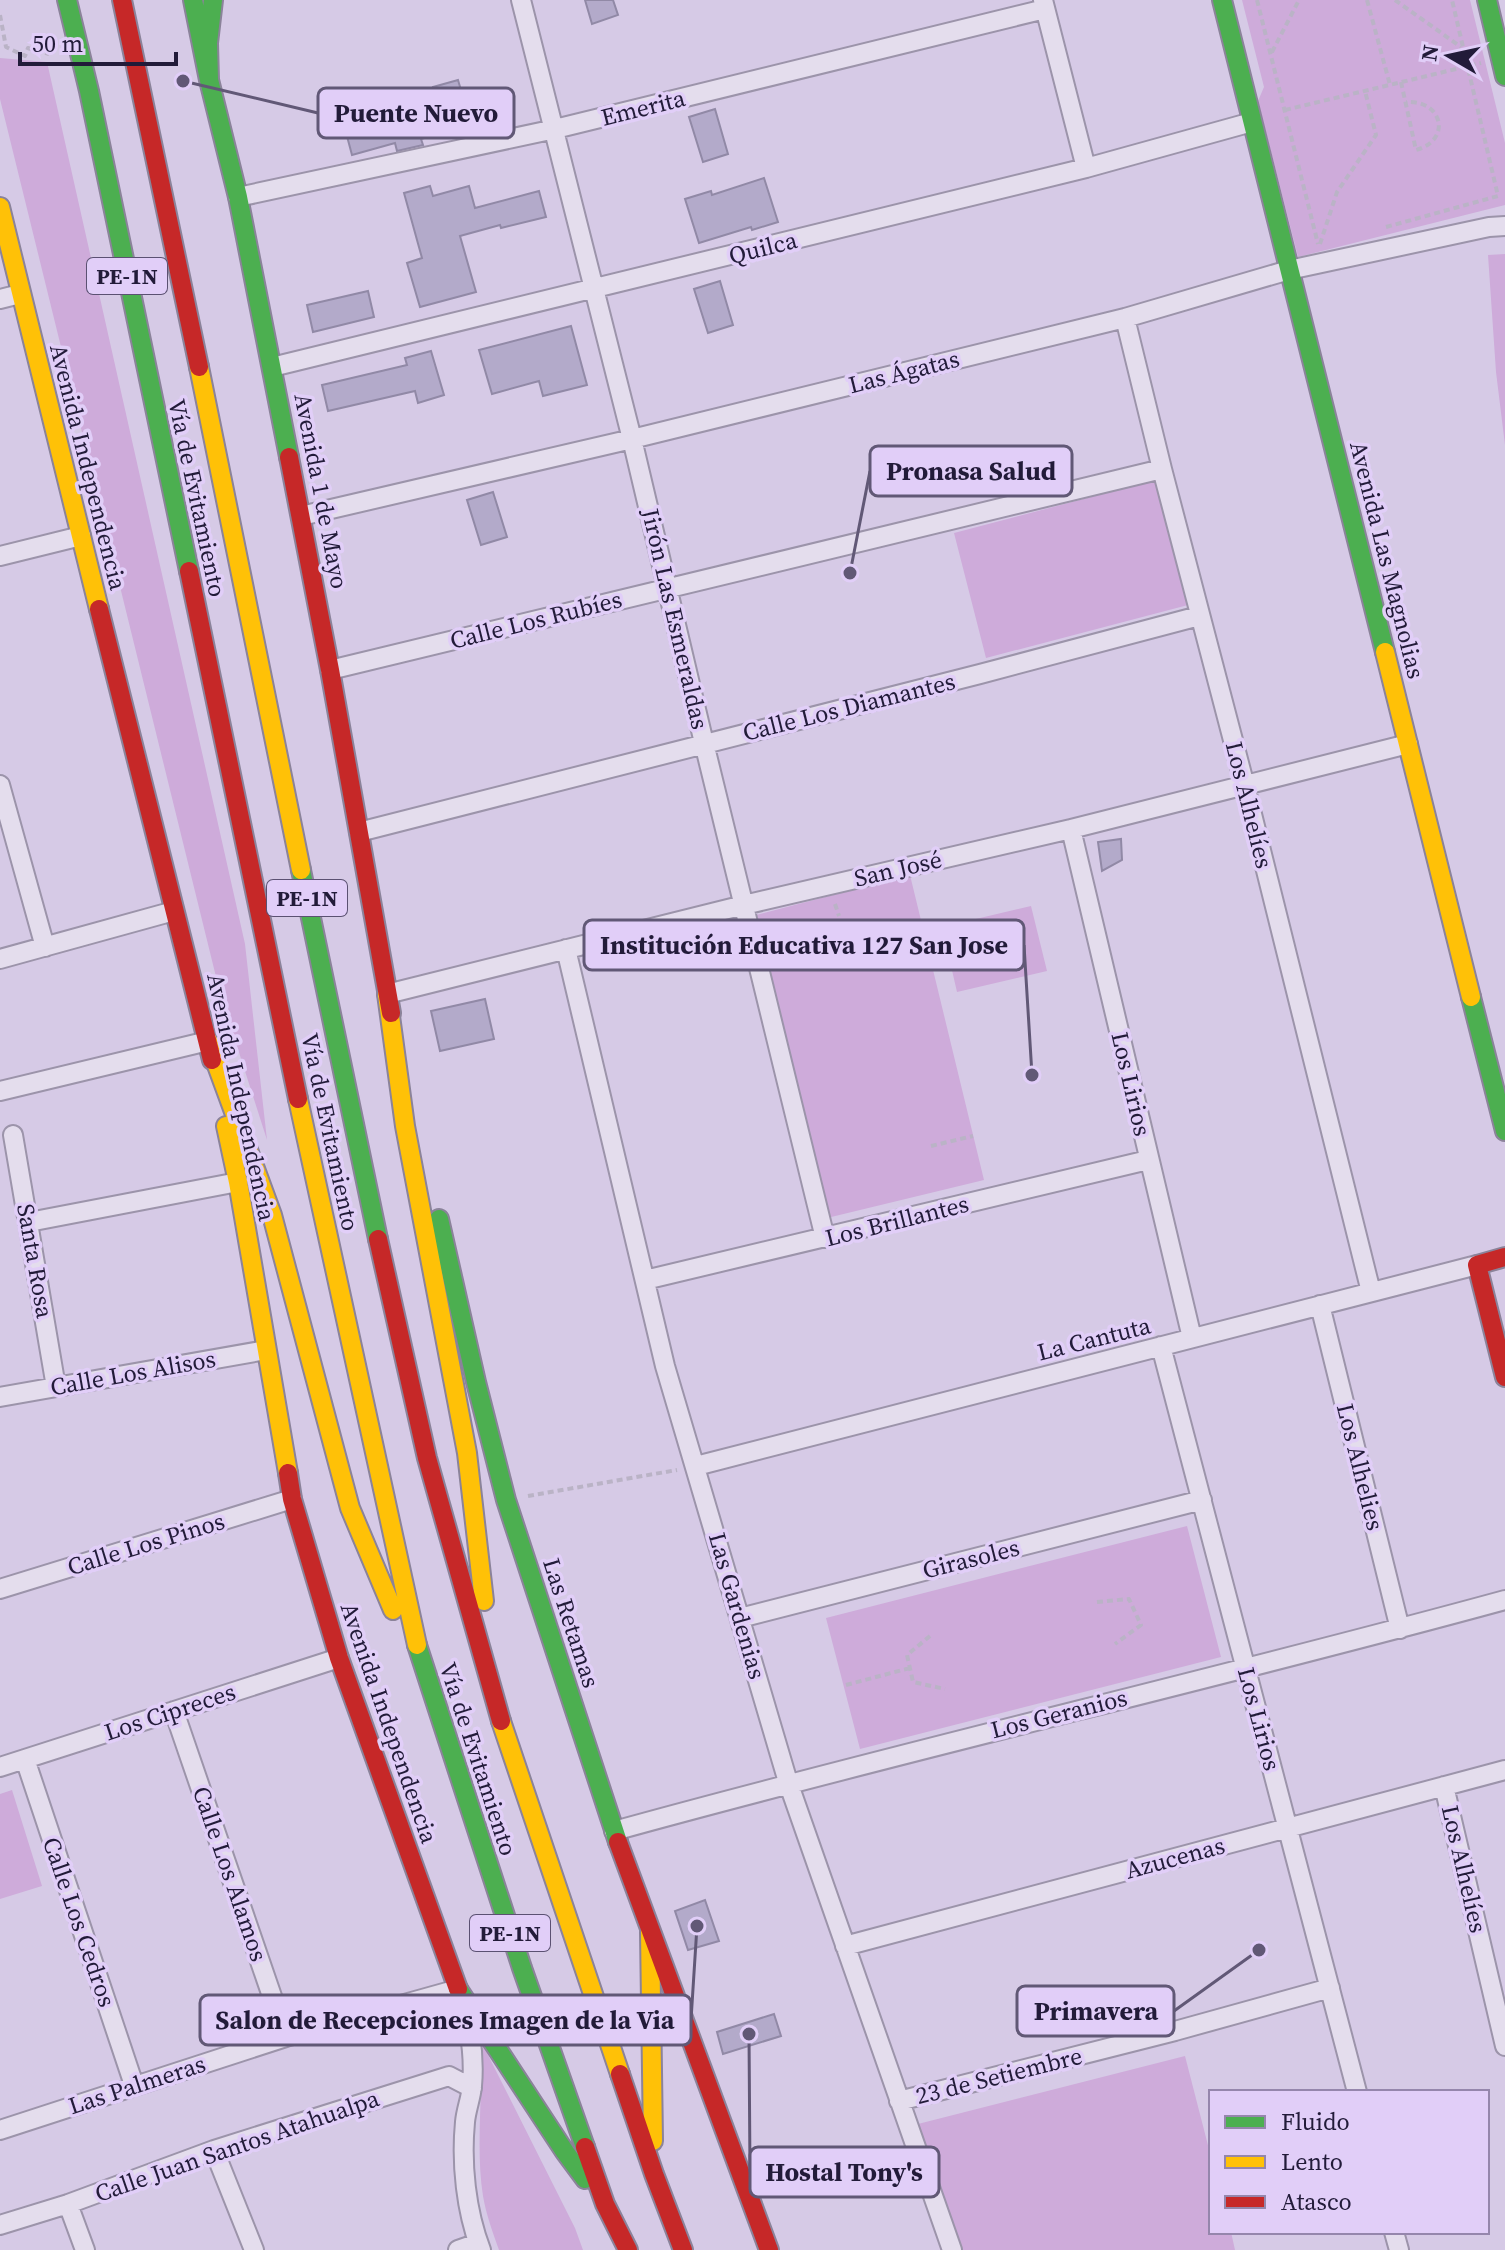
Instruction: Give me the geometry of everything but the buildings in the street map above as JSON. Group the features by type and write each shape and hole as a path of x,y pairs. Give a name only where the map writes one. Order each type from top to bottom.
{"main road":[{"name":"Vía de Evitamiento","path":"67,0 89,91 311,1160 420,1660 522,1968 605,2204 628,2250"},
{"name":"Vía de Evitamiento","path":"122,0 358,1149 427,1458 498,1712 654,2174 683,2250"},
{"name":"Avenida 1 de Mayo","path":"193,0 238,197 272,367 387,994"},
{"path":"209,80 208,43 213,0"},
{"name":"Avenida Las Magnolias","path":"1222,0 1505,1131"},
{"path":"1487,0 1504,63"},
{"name":"Avenida Independencia","path":"0,207 208,1041 238,1182 292,1499 315,1581 339,1658 458,1989 565,2152 605,2204"},
{"path":"387,994 405,1126 467,1453 498,1712"},
{"name":"Las Retamas","path":"387,994 506,1500 614,1831 769,2250"},
{"path":"208,1041 272,1215 350,1508 395,1614 420,1660"},
{"name":"La Cantuta","path":"1477,1265 1505,1257"},
{"path":"1477,1265 1505,1377"},
{"path":"650,1932 654,2174"}],"street":[{"name":"Jirón Las Esmeraldas","path":"521,0 632,439 825,1238"},
{"name":"Emerita","path":"238,197 555,129 1044,5"},
{"path":"1044,5 1086,168"},
{"name":"Quilca","path":"272,367 1086,168 1252,122"},
{"name":"Las Ágatas","path":"301,516 632,439 1125,318 1289,270 1505,226"},
{"path":"0,299 20,294"},
{"name":"Los Alhelíes","path":"1125,318 1371,1292"},
{"name":"Calle Los Rubíes","path":"330,670 1162,469"},
{"path":"0,556 81,536"},
{"name":"Calle Los Diamantes","path":"359,832 1199,616"},
{"name":"San José","path":"387,994 744,905 1071,829 1408,744"},
{"path":"0,785 45,947"},
{"name":"Los Lirios","path":"1071,829 1192,1338"},
{"path":"0,959 174,911"},
{"name":"Las Gardenias","path":"566,949 665,1366 788,1782 952,2250"},
{"path":"0,1091 208,1041"},
{"name":"Santa Rosa","path":"13,1135 56,1387"},
{"name":"Los Brillantes","path":"645,1280 1148,1160"},
{"path":"29,1222 238,1182"},
{"name":"La Cantuta","path":"696,1466 1477,1265"},
{"name":"Los Alhelies","path":"1320,1305 1400,1629"},
{"name":"Los Lirios","path":"1161,1346 1356,2090"},
{"name":"Calle Los Alisos","path":"0,1397 266,1350"},
{"name":"Calle Los Pinos","path":"0,1589 292,1499"},
{"name":"Girasoles","path":"740,1618 1202,1500"},
{"name":"Los Geranios","path":"614,1831 788,1782 1505,1600"},
{"name":"Los Cipreces","path":"0,1767 339,1658"},
{"name":"Calle Los Alamos","path":"174,1711 286,2037"},
{"name":"Calle Los Cedros","path":"25,1759 134,2085"},
{"name":"Azucenas","path":"845,1946 1505,1770"},
{"name":"Los Alhelíes","path":"1444,1786 1505,2046"},
{"name":"23 de Setiembre","path":"899,2101 1330,1988"},
{"path":"458,1989 468,2018 473,2059 472,2088 465,2121 466,2194 480,2246 458,2250"},
{"name":"Las Palmeras","path":"0,2130 286,2037 458,1989"},
{"name":"Calle Juan Santos Atahualpa","path":"0,2225 68,2204 214,2150 449,2076 472,2088"},
{"path":"214,2150 254,2250"},
{"path":"68,2204 85,2250"}],"path":[{"path":"1257,0 1319,246"},
{"path":"1271,54 1299,0"},
{"path":"1367,0 1390,85"},
{"path":"1395,0 1463,49"},
{"path":"1379,230 1498,196 1452,0"},
{"path":"0,15 6,47 25,56 28,48 49,54"},
{"path":"1285,110 1467,66 1504,63"},
{"path":"1401,82 1416,150 1435,138 1439,118 1424,104 1406,102"},
{"path":"1319,246 1337,192 1376,135 1365,91"},
{"path":"1319,246 1334,242"},
{"path":"835,904 839,916"},
{"path":"931,1146 973,1136"},
{"path":"506,1500 696,1466"},
{"path":"1097,1602 1129,1599 1141,1625 1115,1644"},
{"path":"930,1636 907,1655 913,1682 945,1689"},
{"path":"846,1685 910,1668"}],"shaded area":[{"path":"1242,0 1470,0 1505,143 1505,205 1298,257 1258,101 1264,87"},
{"path":"0,58 47,62 245,944 267,1140 220,993 0,99"},
{"path":"1505,254 1505,445 1496,372 1488,255"},
{"path":"1156,480 1188,605 986,658 954,533"},
{"path":"910,875 984,1180 827,1218 756,915"},
{"path":"1031,906 1047,971 957,992 942,927"},
{"path":"1187,1526 1221,1657 860,1749 826,1618"},
{"path":"12,1790 42,1886 0,1899 0,1794"},
{"path":"480,2039 575,2228 583,2250 499,2250 486,2210 481,2177"},
{"path":"1185,2056 1209,2149 1209,2234 1231,2234 1235,2250 960,2250 914,2125"}],"traffic: fast":[{"path":"67,0 89,91 189,571"},
{"path":"193,0 238,197 289,457"},
{"path":"209,80 208,43 213,0"},
{"path":"1222,0 1385,652"},
{"path":"1487,0 1505,76"},
{"path":"301,870 378,1239"},
{"path":"1471,997 1505,1131"},
{"path":"439,1219 506,1500 618,1842"},
{"path":"417,1645 522,1968 585,2147"},
{"path":"458,1989 585,2179"}],"traffic: slow":[{"path":"0,207 99,609"},
{"path":"199,367 301,870"},
{"path":"1385,652 1471,997"},
{"path":"387,994 405,1126 467,1453 484,1601"},
{"path":"208,1041 272,1215 350,1508 393,1610"},
{"path":"298,1099 417,1645"},
{"path":"226,1126 288,1473"},
{"path":"501,1721 620,2074"},
{"path":"650,1932 653,2141"}],"traffic: jam":[{"path":"122,0 199,367"},
{"path":"289,457 391,1013"},
{"path":"189,571 298,1099"},
{"path":"99,609 212,1060"},
{"path":"378,1239 427,1458 501,1721"},
{"path":"1505,1257 1477,1265 1505,1377"},
{"path":"288,1473 292,1499 339,1658 458,1989"},
{"path":"618,1842 769,2250"},
{"path":"620,2074 683,2250"},
{"path":"585,2147 605,2204 628,2250"}],"place":[{"name":"Puente Nuevo","path":"183,81"},
{"name":"Pronasa Salud","path":"850,573"},
{"name":"Institución Educativa 127 San Jose","path":"1032,1075"},
{"name":"Salon de Recepciones Imagen de la Via","path":"697,1926"},
{"name":"Primavera","path":"1259,1950"},
{"name":"Hostal Tony's","path":"749,2034"}]}
